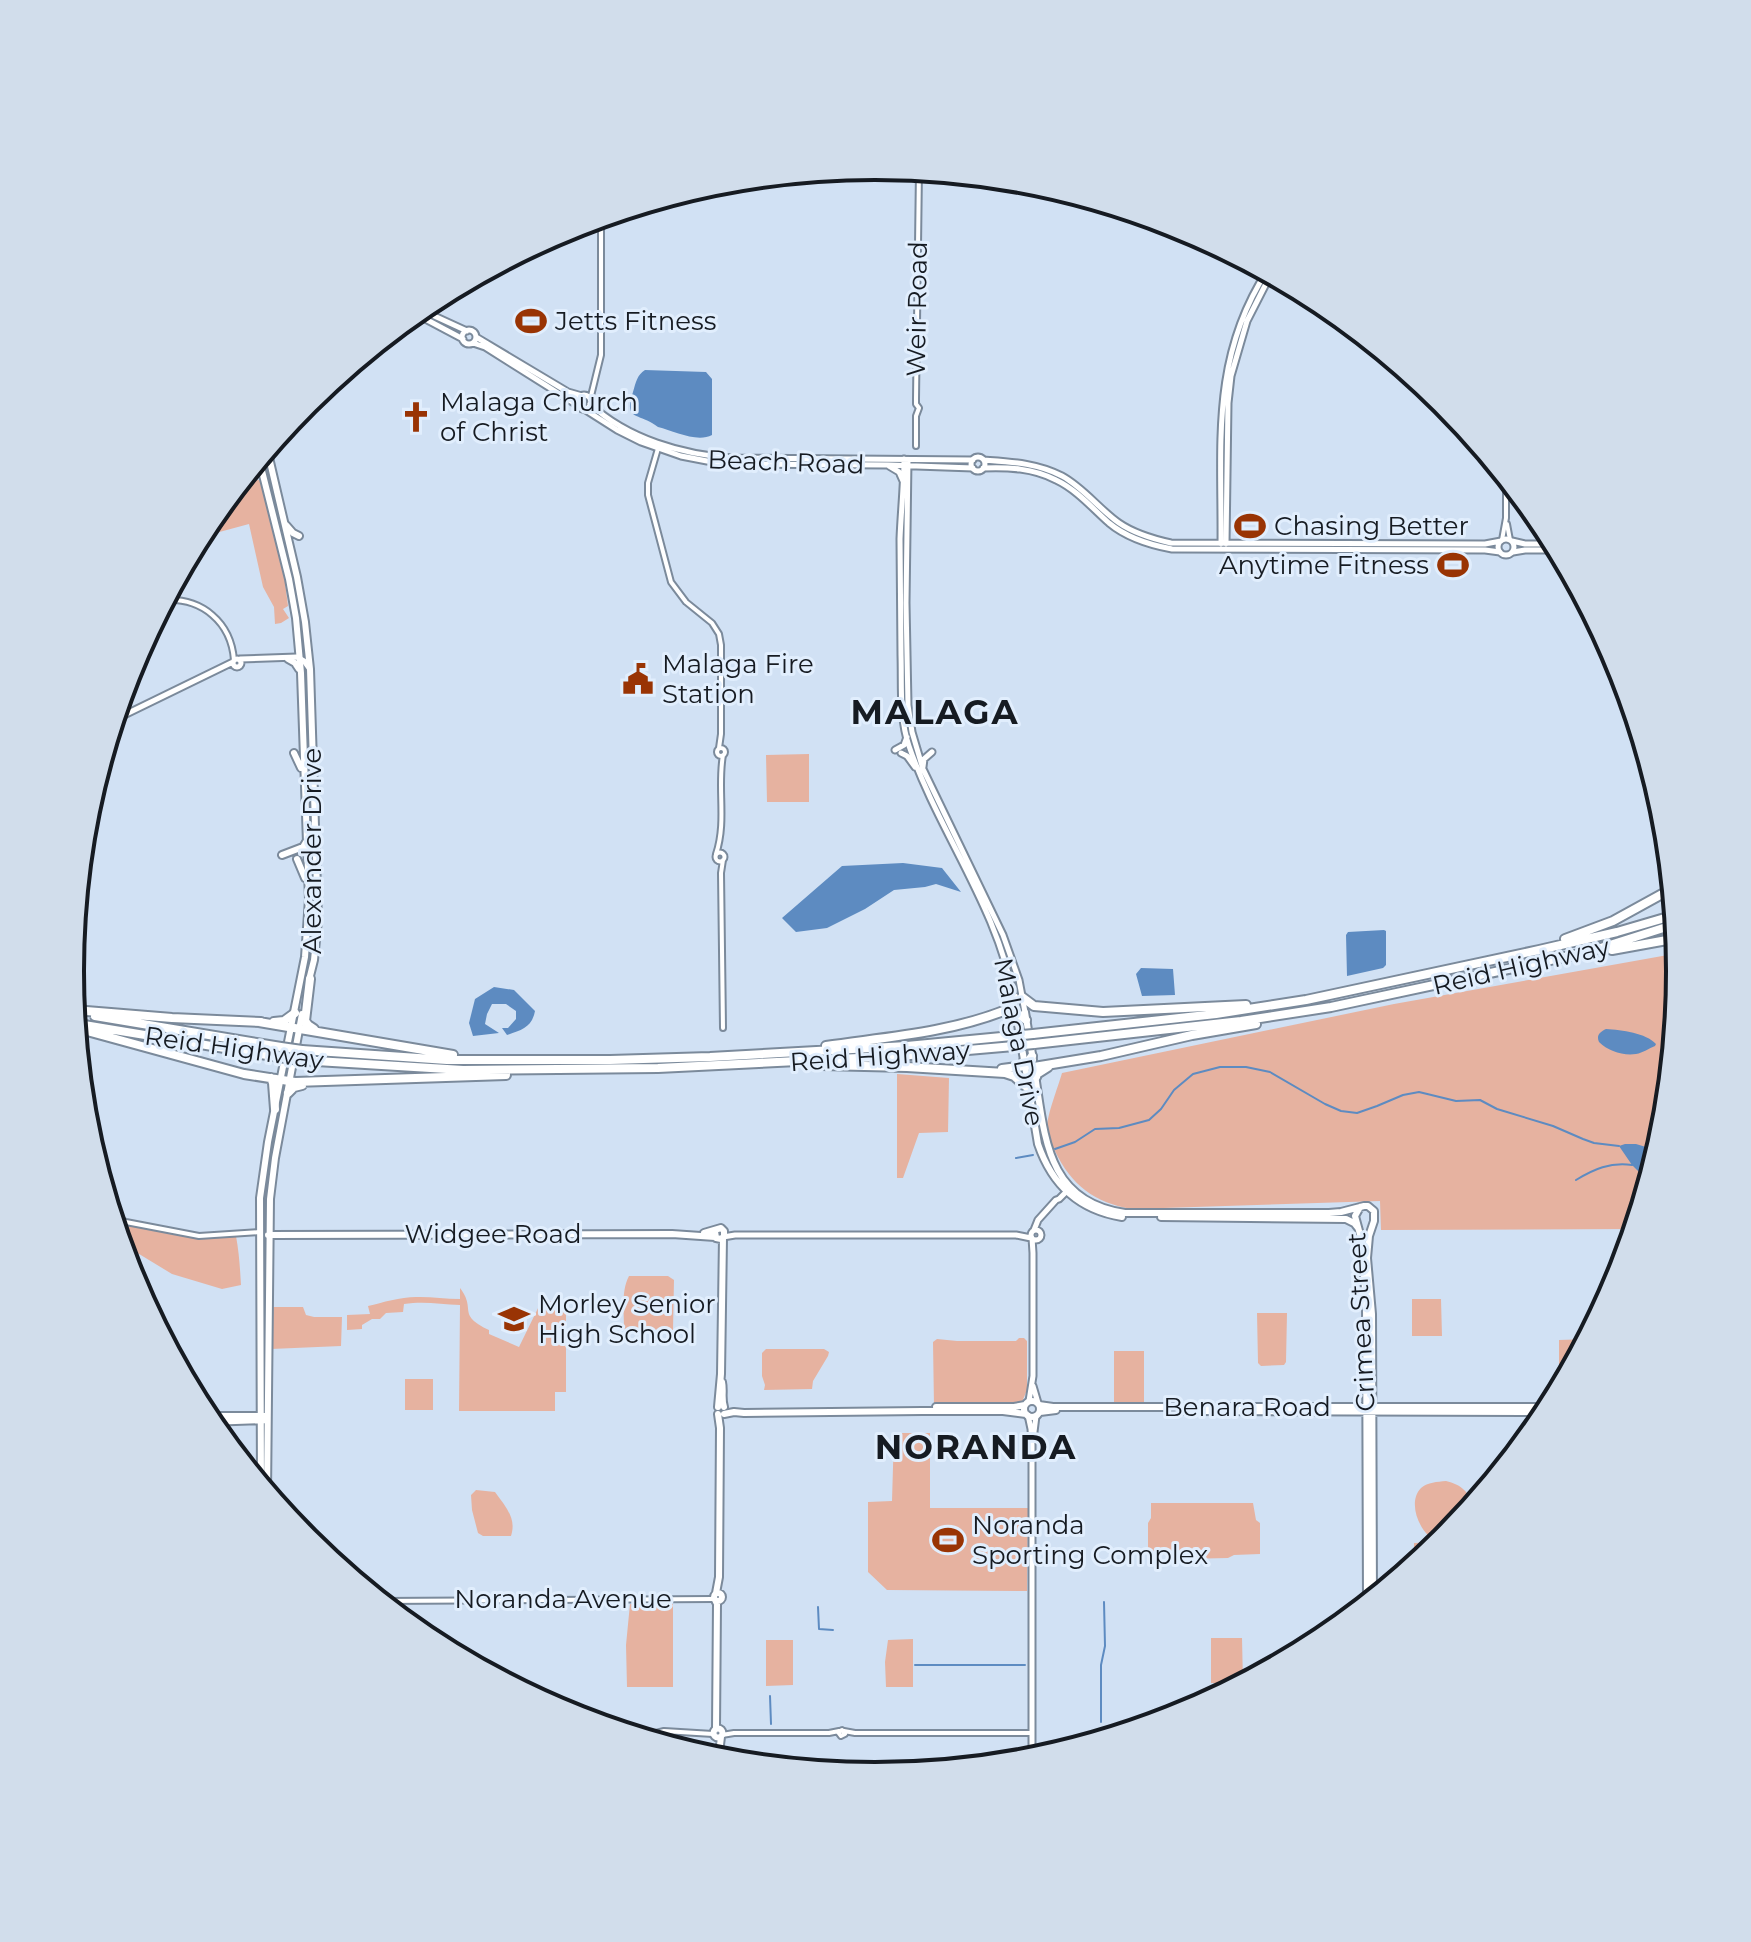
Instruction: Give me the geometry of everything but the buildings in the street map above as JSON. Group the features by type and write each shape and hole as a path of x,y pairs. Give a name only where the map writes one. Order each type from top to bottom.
{"highway":[{"path":"1444,970 1574,936 1613,921 1662,893"},
{"name":"Reid Highway","path":"1033,1039 1325,996 1617,932 1665,918"},
{"name":"Reid Highway","path":"86,1027 447,1070 587,1069 899,1056 1013,1041 1241,1021 1331,1007 1588,952 1665,927"},
{"path":"1541,962 1666,940"},
{"path":"310,979 305,1021 327,1033"},
{"path":"742,1055 901,1037 942,1029 1009,1008 1018,997 1034,1006 1103,1012 1250,1005 1325,996"},
{"path":"777,1063 983,1070 1017,1068 1028,1063 1052,1065 1331,1007"},
{"path":"988,1016 1021,1016 1054,1009"},
{"path":"86,1012 259,1022 280,1022 295,1013"},
{"name":"Reid Highway","path":"86,1013 280,1052"},
{"path":"259,1022 448,1055 597,1057 610,1060"},
{"path":"87,1029 244,1074 286,1080 496,1076 587,1069"},
{"name":"Reid Highway","path":"301,1055 447,1060 610,1060 1013,1041"},
{"path":"1036,1077 1052,1065"},
{"path":"983,1070 1014,1076 1029,1089"},
{"path":"271,1078 275,1109"},
{"path":"288,1093 294,1087 343,1081"}],"main road":[{"path":"1224,546 1231,376 1247,321 1264,282"},
{"path":"433,315 473,332 474,340"},
{"path":"427,320 467,343 474,340"},
{"path":"463,339 467,331"},
{"path":"474,340 577,405 578,399 587,399 584,409"},
{"name":"Beach Road","path":"474,340 568,392 587,399 618,425 659,446 707,461 735,464 906,465"},
{"name":"Beach Road","path":"577,405 641,442 710,457 906,465"},
{"path":"906,465 979,457 1030,464 1053,472 1078,487 1118,529 1152,545 1172,549 1236,544 1485,544 1511,540 1542,544"},
{"path":"973,460 973,468"},
{"path":"983,468 984,460"},
{"name":"Alexander Drive","path":"261,1469 264,1418 261,1405 260,1234 263,1178 275,1109 286,1080 310,979 316,946 318,903 310,669 302,601 270,462"},
{"path":"888,465 899,472 904,483"},
{"path":"906,465 1035,471 1062,483 1132,531 1153,539 1180,543 1487,550 1505,555 1525,550 1546,550"},
{"name":"Malaga Drive","path":"906,465 900,535 900,603 902,697 907,737 921,778 998,937 1018,997"},
{"name":"Malaga Drive","path":"906,465 907,694 912,732 923,769 1003,935 1018,997 1038,1144 1046,1163 1078,1201 1096,1211 1121,1217 1346,1219 1358,1228"},
{"name":"Alexander Drive","path":"262,471 289,579 301,673 308,885 307,944 295,1013 296,1028"},
{"path":"283,523 299,536"},
{"path":"1180,543 1211,541 1224,532"},
{"path":"1224,532 1236,544"},
{"path":"1511,540 1514,547 1512,552"},
{"path":"1500,552 1498,546 1501,541"},
{"path":"279,658 300,658 307,648"},
{"path":"127,714 236,660 300,658 310,669"},
{"path":"288,659 295,663 301,673"},
{"path":"907,737 898,751 909,758 921,778"},
{"path":"923,769 924,759 932,752"},
{"path":"294,753 304,779"},
{"path":"282,855 303,847 307,842"},
{"path":"297,859 308,885"},
{"name":"Malaga Drive","path":"1028,1063 1036,1077 1046,1143 1052,1160 1066,1187 1098,1206 1125,1213 1329,1213 1360,1207"},
{"name":"Alexander Drive","path":"266,1476 264,1418 268,1234 275,1158 288,1093 286,1080"},
{"path":"263,1178 269,1155 275,1158"},
{"path":"1058,1198 1066,1187"},
{"path":"1032,1445 1038,1409 1032,1385 1034,1235 1041,1217 1066,1187"},
{"path":"1058,1198 1078,1201"},
{"name":"Crimea Street","path":"1367,1591 1372,1314 1367,1258 1368,1238 1375,1215 1368,1206 1360,1207 1355,1216 1361,1238 1370,1396"},
{"name":"Widgee Road","path":"260,1234 719,1235"},
{"path":"718,1746 717,1596 722,1411 719,1235 1034,1235"},
{"path":"1032,1385 1024,1409 1031,1429 1032,1445 1032,1747"},
{"path":"1370,1396 1384,1409 1370,1423 1355,1409 1370,1396"},
{"path":"722,1411 1014,1407 1034,1401 1038,1409"},
{"path":"224,1420 250,1418 261,1405"},
{"path":"722,1411 1003,1411 1027,1414 1038,1409"},
{"name":"Benara Road","path":"1038,1409 1535,1410"},
{"path":"221,1417 264,1418"},
{"path":"250,1418 259,1425 261,1434"},
{"name":"Crimea Street","path":"1370,1423 1373,1586"}],"street":[{"name":"Weir Road","path":"916,446 919,408 916,404 919,181"},
{"path":"587,399 601,355 601,230"},
{"path":"659,446 648,483 648,495 669,576 679,595 712,623 720,640 723,1028"},
{"path":"1501,541 1506,518 1506,493"},
{"path":"1506,518 1511,540"},
{"path":"177,600 194,603 218,618 236,660"},
{"path":"126,1225 199,1236 260,1234"},
{"name":"Noranda Avenue","path":"397,1601 717,1596"},
{"path":"659,1732 1032,1733"}],"shaded area":[{"path":"255,480 259,480 264,487 283,567 288,606 283,609 289,618 275,624 274,607 263,587 249,524 216,533"},
{"path":"809,754 809,802 767,802 766,755"},
{"path":"1666,955 1660,1074 1640,1176 1624,1229 1381,1230 1380,1201 1132,1209 1096,1197 1077,1183 1061,1163 1048,1137 1049,1116 1062,1073 1394,1004"},
{"path":"897,1074 949,1078 948,1132 919,1133 903,1178 897,1178"},
{"path":"131,1225 195,1237 236,1236 241,1285 222,1289 172,1274 136,1252 127,1227"},
{"path":"629,1276 668,1276 674,1280 673,1330 624,1329 624,1295"},
{"path":"460,1288 473,1320 489,1330 489,1334 519,1347 541,1302 566,1301 566,1392 555,1392 555,1411 459,1411 460,1305 404,1304 403,1312 386,1313 380,1319 372,1319 362,1325 362,1329 347,1330 347,1315 370,1314 368,1306 407,1297 460,1299"},
{"path":"1412,1299 1441,1299 1442,1336 1412,1336"},
{"path":"272,1307 303,1307 306,1315 342,1317 341,1346 271,1349"},
{"path":"1257,1313 1287,1313 1284,1365 1261,1366 1258,1363"},
{"path":"1019,1338 1027,1341 1027,1390 1022,1402 1014,1405 934,1406 933,1342 937,1339 1016,1341"},
{"path":"1575,1339 1559,1370 1559,1340"},
{"path":"766,1349 824,1349 829,1352 813,1381 812,1389 764,1390 762,1353"},
{"path":"1114,1351 1144,1351 1144,1402 1114,1402"},
{"path":"405,1379 433,1379 433,1410 405,1410"},
{"name":"Noranda Sporting Complex","path":"894,1433 930,1433 930,1508 1028,1508 1027,1591 887,1590 868,1572 868,1502 892,1501"},
{"path":"1446,1481 1464,1490 1468,1496 1429,1537 1421,1527 1415,1502 1421,1488"},
{"path":"476,1490 495,1492 511,1518 511,1536 483,1536 478,1533 471,1495"},
{"path":"1151,1503 1253,1503 1256,1520 1260,1523 1260,1554 1184,1559 1179,1555 1148,1555"},
{"path":"630,1604 673,1604 673,1687 627,1687 626,1645"},
{"path":"1211,1638 1242,1638 1243,1672 1221,1683 1211,1683"},
{"path":"913,1639 913,1687 886,1687 888,1640"},
{"path":"766,1640 793,1640 793,1685 766,1686"}],"water":[{"path":"645,370 706,372 712,379 712,435 699,438 685,436 635,415 630,402 638,377"},
{"path":"903,863 942,868 961,892 936,884 894,890 827,928 796,932 782,918 842,866"},
{"path":"1384,930 1386,965 1347,976 1348,932"},
{"path":"1141,968 1173,969 1175,995 1142,996 1136,974"},
{"path":"494,987 514,990 535,1011 534,1016 526,1027 507,1035 502,1028 508,1028 516,1019 516,1011 506,1004 492,1004 485,1024 499,1033 473,1036 469,1023 475,999"},
{"path":"1606,1029 1640,1035 1656,1044 1636,1054 1616,1052 1599,1042 1599,1034"},
{"path":"1636,1144 1647,1147 1640,1174 1632,1165 1619,1146"}],"waterway":[{"path":"1055,1149 1075,1142 1095,1129 1119,1128 1149,1120 1174,1090 1193,1074 1220,1067 1246,1067 1270,1072 1341,1111 1357,1113 1419,1092 1456,1101 1480,1100 1497,1109 1553,1126 1594,1143 1619,1146"},
{"path":"1016,1158 1033,1155"},
{"path":"1576,1180 1602,1167 1632,1165"},
{"path":"1101,1722 1104,1602"},
{"path":"818,1607 819,1629 833,1630"},
{"path":"915,1665 1025,1665"},
{"path":"770,1696 771,1724"}],"place":[{"name":"Jetts Fitness","path":"531,321"},
{"name":"Malaga Church of Christ","path":"416,417"},
{"name":"Chasing Better","path":"1250,526"},
{"name":"Anytime Fitness","path":"1453,565"},
{"name":"Malaga Fire Station","path":"638,679"},
{"name":"Morley Senior High School","path":"514,1319"},
{"name":"Noranda Sporting Complex","path":"948,1540"}],"district":[{"name":"MALAGA","path":"935,712"},
{"name":"NORANDA","path":"976,1447"}]}
